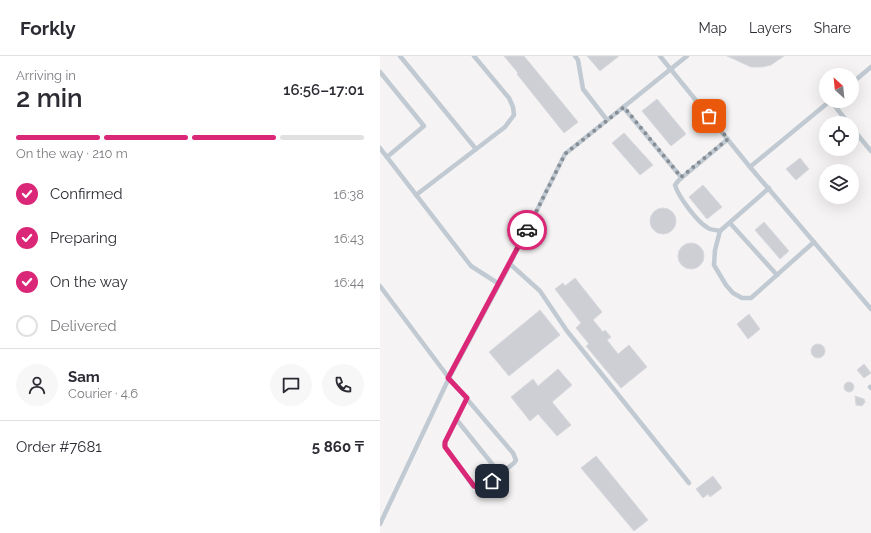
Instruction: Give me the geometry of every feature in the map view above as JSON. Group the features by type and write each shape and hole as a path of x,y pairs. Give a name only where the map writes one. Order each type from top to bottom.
{"lane":[{"path":"400,56 476,149"},
{"path":"416,195 505,127 514,115 513,107 509,98 474,56"},
{"path":"575,56 578,60 583,89 607,120"},
{"path":"660,56 750,167 871,309"},
{"path":"380,524 448,378 510,264 565,154 687,56"},
{"path":"859,77 871,67"},
{"path":"380,72 424,126 387,157"},
{"path":"624,107 681,177"},
{"path":"750,167 822,108"},
{"path":"836,108 842,116"},
{"path":"859,136 871,151"},
{"path":"720,231 708,228 699,220 677,191 675,185 681,177 728,139"},
{"path":"380,148 471,266 499,284"},
{"path":"769,188 720,231 715,250 714,265 720,276 733,293 742,298 751,298 814,242"},
{"path":"730,223 777,275"},
{"path":"510,264 540,291 567,331 689,483"},
{"path":"380,286 448,378 467,398 515,456 516,460 514,463 501,475 480,489 474,486 445,447 445,442 467,398"},
{"path":"456,419 501,475"}],"building":[{"path":"504,56 524,56 578,122 564,133"},
{"path":"587,56 619,56 600,71"},
{"path":"727,56 784,56 771,65 751,67"},
{"path":"657,99 686,134 671,146 642,111"},
{"path":"624,133 653,165 640,175 612,143"},
{"path":"800,158 809,169 796,180 786,169"},
{"path":"703,185 722,207 707,219 689,197"},
{"path":"663,208 673,211 676,221 673,231 663,234 653,231 650,221 653,211"},
{"path":"764,222 789,251 780,259 755,230"},
{"path":"691,243 701,246 704,256 701,266 691,269 681,266 678,256 681,246"},
{"path":"575,278 602,312 593,320 603,332 605,330 611,337 607,340 618,354 629,345 647,367 621,388 586,346 589,344 576,328 581,323 555,289 563,283 565,286"},
{"path":"540,310 560,335 509,376 489,352"},
{"path":"749,314 760,329 748,339 737,324"},
{"path":"815,344 821,344 825,348 825,354 821,358 815,358 811,354 811,348"},
{"path":"864,364 871,373 864,378 857,370"},
{"path":"558,369 572,385 552,402 571,425 557,436 538,414 530,421 511,397 533,379 538,386"},
{"path":"847,382 851,382 854,387 851,392 847,392 844,389 844,385"},
{"path":"855,396 864,399 865,402 862,406 856,405"},
{"path":"596,456 648,520 634,531 581,468"},
{"path":"713,476 722,488 710,497 708,494 703,498 696,489"}],"way so far":[{"path":"527,230 565,154 624,107 681,177 728,139 709,116"}],"route":[{"path":"492,481 483,488 476,488 444,445 467,398 448,378 527,230"}]}
